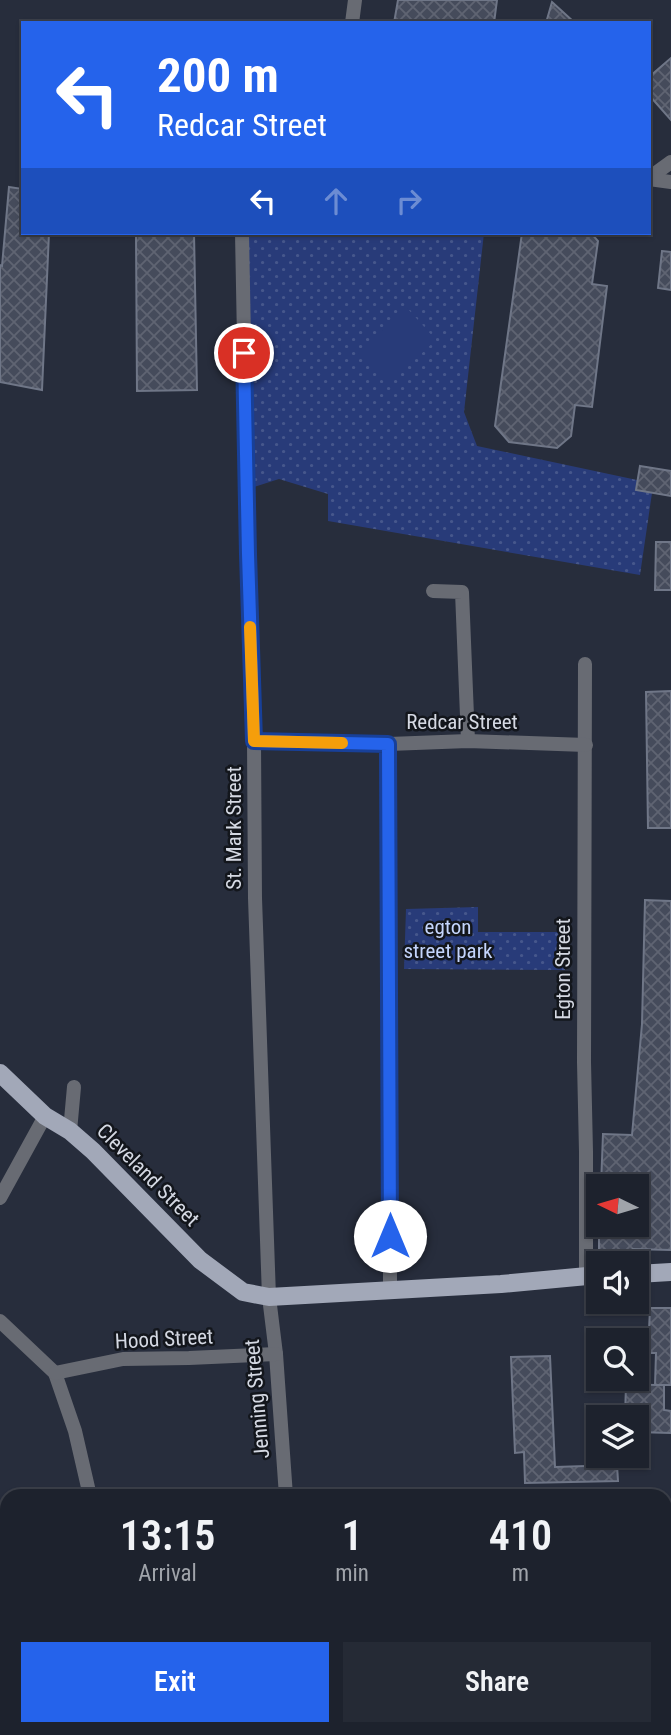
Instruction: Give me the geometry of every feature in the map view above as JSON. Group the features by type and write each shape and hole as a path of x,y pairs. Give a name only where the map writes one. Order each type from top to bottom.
{"main road":[{"name":"Cleveland Street","path":"0,1073 45,1116 70,1131 93,1152 200,1260 243,1292 269,1297"},
{"path":"649,1273 671,1272"},
{"path":"269,1297 500,1284 586,1276"}],"street":[{"path":"352,21 355,0"},
{"path":"651,177 671,162"},
{"path":"651,179 671,182"},
{"name":"St. Mark Street","path":"242,235 255,898 269,1297"},
{"path":"433,591 462,592 468,741"},
{"name":"Egton Street","path":"585,664 584,1062 591,1251"},
{"name":"Redcar Street","path":"254,741 388,744 468,741 586,745"},
{"path":"388,744 390,1290"},
{"path":"70,1131 74,1087"},
{"path":"0,1198 45,1116"},
{"name":"Jenning Street","path":"269,1297 286,1489"},
{"path":"0,1321 55,1373 75,1431 88,1489"},
{"name":"Hood Street","path":"55,1373 123,1359 276,1354"}],"green space":[{"path":"242,235 484,235 464,412 477,446 637,480 636,490 652,493 640,575 328,521 328,494 279,479 242,491"},
{"path":"407,308 436,340 387,385 358,353"},
{"name":"egton street park","path":"478,907 478,932 565,932 565,970 404,969 406,909"}],"building":[{"path":"398,0 497,0 494,21 394,21"},
{"path":"552,2 573,21 547,21"},
{"path":"671,58 671,120 651,97 651,75"},
{"path":"9,187 21,189 21,235 49,235 42,390 0,382 0,265 2,266"},
{"path":"136,235 194,235 197,390 137,391"},
{"path":"522,235 593,235 598,241 592,284 607,286 592,407 575,405 571,436 557,448 509,442 495,426"},
{"path":"662,251 671,252 671,290 658,288"},
{"path":"640,466 671,471 671,496 636,490"},
{"path":"656,542 671,542 671,590 655,590"},
{"path":"671,691 671,828 648,828 646,692"},
{"path":"645,900 671,901 671,1250 599,1251 599,1237 649,1237 649,1174 601,1174 603,1134 632,1135 642,1024"},
{"path":"650,1308 671,1308 671,1385 664,1385 664,1410 671,1411 671,1433 649,1432 649,1405 625,1405 626,1391 649,1391 649,1385 655,1385 656,1353 649,1353"},
{"path":"550,1356 555,1467 617,1468 618,1481 525,1483 524,1452 515,1453 511,1357"}],"slow traffic":[{"path":"250,627 254,741 342,743"}],"route":[{"path":"244,353 254,741 388,744 390,1236"}]}
